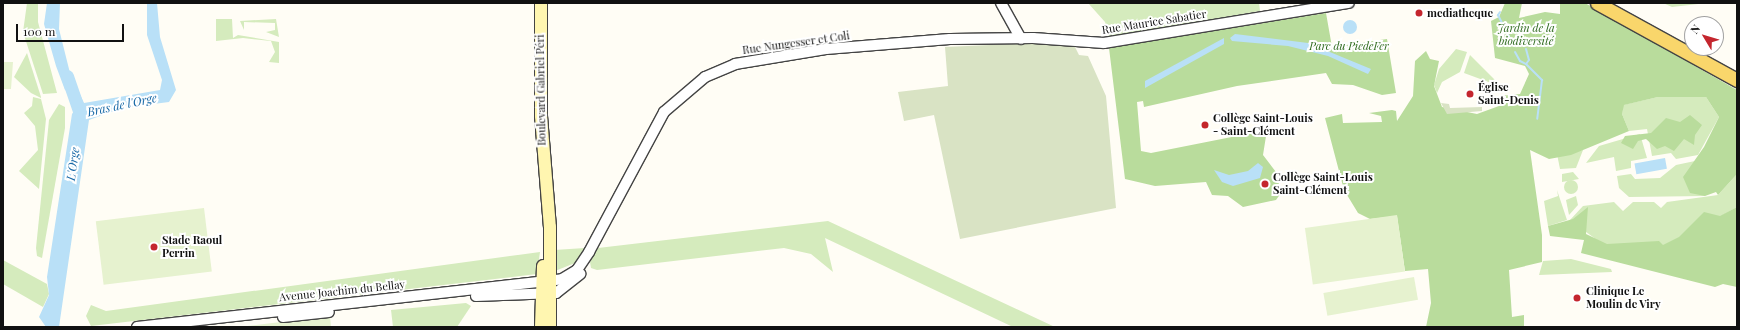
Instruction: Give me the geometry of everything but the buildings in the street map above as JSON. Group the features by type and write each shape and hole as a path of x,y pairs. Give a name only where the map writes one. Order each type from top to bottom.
{"main road":[{"name":"Boulevard Gabriel Péri","path":"541,3 545,288"},
{"path":"1598,3 1737,80"},
{"path":"541,327 545,288"},
{"path":"545,288 550,327"}],"street":[{"path":"1001,3 1021,39"},
{"name":"Rue Maurice Sabatier","path":"1080,41 1104,43 1349,3"},
{"name":"Rue Nungesser et Coli","path":"589,252 664,112 710,74 758,59 826,49 950,39 1080,41"},
{"path":"545,288 577,270 589,252"},
{"path":"545,288 567,287 581,274 589,252"},
{"name":"Avenue Joachim du Bellay","path":"137,327 545,288"},
{"name":"Avenue Joachim du Bellay","path":"188,327 545,288"}],"green space":[{"path":"27,3 38,3 38,22 57,93 43,94 23,32"},
{"path":"1088,3 1259,3 1260,11 1109,37 1105,22"},
{"name":"Jardin de la biodiversité","path":"1505,3 1522,3 1519,18 1545,12 1560,14 1560,3 1585,3 1737,90 1737,174 1718,195 1716,192 1705,196 1690,193 1683,177 1704,147 1719,117 1706,97 1658,97 1624,105 1622,114 1629,131 1571,155 1549,159 1530,150 1542,235 1542,262 1509,270 1512,317 1524,315 1524,327 1426,327 1431,303 1428,269 1405,271 1397,216 1370,219 1358,213 1344,190 1325,118 1342,114 1343,123 1382,122 1381,116 1369,113 1392,110 1396,111 1397,121 1413,96 1415,61 1426,51 1430,59 1439,61 1434,86 1442,107 1477,114 1499,106 1500,96 1520,94 1529,74 1525,66 1495,58 1491,21 1499,17"},
{"path":"1663,3 1707,3 1672,7"},
{"name":"Parc du PiedeFer","path":"1326,13 1332,47 1387,39 1396,93 1382,95 1353,85 1332,84 1326,73 1237,86 1144,107 1143,101 1137,102 1141,151 1151,153 1267,130 1263,155 1276,172 1281,193 1276,200 1243,207 1228,196 1212,195 1206,182 1155,186 1125,179 1109,48"},
{"path":"216,19 232,19 233,38 238,35 279,42 279,63 269,62 275,52 271,41 243,38 216,41"},
{"path":"276,19 279,37 266,32 275,30 275,23 244,22 244,30 240,21"},
{"path":"1037,43 1075,47 1079,55 1088,56 1106,96 1116,208 960,239 934,115 904,121 898,92 948,86 945,47"},
{"path":"1456,49 1467,52 1460,72 1442,82 1437,93 1434,85 1439,69"},
{"path":"27,53 41,98 31,93 14,77"},
{"path":"1470,55 1502,87 1464,73"},
{"path":"3,62 13,62 11,89 3,89"},
{"path":"33,97 41,99 46,119 39,189 19,171 38,150 35,126 24,113 32,106"},
{"path":"1658,97 1706,97 1719,117 1698,155 1676,159 1671,153 1652,156 1647,129 1629,131 1622,114 1623,105"},
{"path":"1441,103 1449,104 1450,108 1482,107 1482,111 1447,114"},
{"path":"59,104 65,107 65,128 42,258 37,256 36,248 49,120"},
{"path":"1690,115 1702,125 1695,135 1694,145 1684,139 1674,151 1665,146 1657,149 1646,139 1638,141 1633,149 1621,143 1625,136 1651,133 1666,118 1680,122"},
{"path":"1640,134 1647,158 1631,161 1631,168 1616,171 1614,157 1586,163 1599,146"},
{"path":"1583,150 1576,168 1560,169 1557,154"},
{"path":"1695,161 1705,196 1629,197 1619,188 1617,176 1631,174 1635,179 1660,178 1676,165"},
{"path":"1573,172 1579,179 1562,182 1562,174"},
{"path":"1737,174 1737,207 1665,248 1605,246 1570,220 1583,206 1614,202 1623,211 1633,202 1654,202 1661,208 1667,202 1718,195"},
{"path":"1571,180 1576,182 1578,187 1576,192 1571,194 1566,192 1564,187 1566,182"},
{"path":"1557,190 1567,220 1548,226 1544,201 1558,196"},
{"path":"1576,196 1578,205 1569,215 1566,200"},
{"path":"1588,207 1586,234 1607,244 1659,241 1663,245 1679,237 1704,212 1720,216 1737,207 1737,287 1723,284 1715,287 1581,253 1584,240 1550,236 1548,226 1573,219"},
{"name":"Stade Raoul Perrin","path":"204,208 212,272 104,285 96,221"},
{"path":"1397,215 1405,271 1313,284 1305,228"},
{"path":"828,221 1055,327 1013,327 825,238 833,272 811,254 784,248 597,270 591,268 590,262 598,248"},
{"path":"585,248 575,263 555,271 554,250"},
{"path":"540,252 537,274 91,326 86,316 91,305 106,311"},
{"path":"1571,259 1611,269 1612,272 1539,275 1543,261"},
{"path":"3,260 47,284 49,294 43,307 3,284"},
{"path":"1414,277 1418,300 1327,316 1323,293"},
{"path":"466,303 471,306 457,327 393,327 391,310"},
{"path":"330,316 331,327 239,327"}],"water":[{"name":"L'Orge","path":"47,3 60,3 59,29 70,73 84,103 160,90 162,80 147,35 147,3 157,3 160,37 176,90 169,102 122,108 89,120 59,327 46,327 39,317 49,295 47,277 72,114 79,104 75,94 65,90 56,66 44,24"},
{"path":"1350,20 1355,22 1357,27 1355,32 1350,34 1345,32 1343,27 1345,22"},
{"path":"1235,34 1308,43 1371,69 1368,74 1328,56 1288,46 1232,41 1230,38"},
{"path":"1224,38 1224,44 1145,88 1145,81"},
{"path":"1665,158 1667,169 1636,174 1634,163"},
{"path":"1258,163 1263,167 1260,178 1233,186 1222,182 1214,170 1229,175 1248,171"}],"waterway":[{"path":"1500,12 1498,15 1512,43 1524,45"},
{"path":"1526,49 1529,60 1526,64 1542,80 1537,119"},
{"path":"1515,52 1520,61 1526,64"},
{"name":"L'Orge","path":"67,76 80,113 79,122"}],"place":[{"name":"mediatheque","path":"1419,13"},
{"name":"Église Saint-Denis","path":"1470,94"},
{"name":"Collège Saint-Louis - Saint-Clément","path":"1205,125"},
{"name":"Collège Saint-Louis Saint-Clément","path":"1265,184"},
{"name":"Stade Raoul Perrin","path":"154,247"},
{"name":"Clinique Le Moulin de Viry","path":"1577,298"}],"water label":[{"name":"Bras de l'Orge","path":"122,105"}]}
